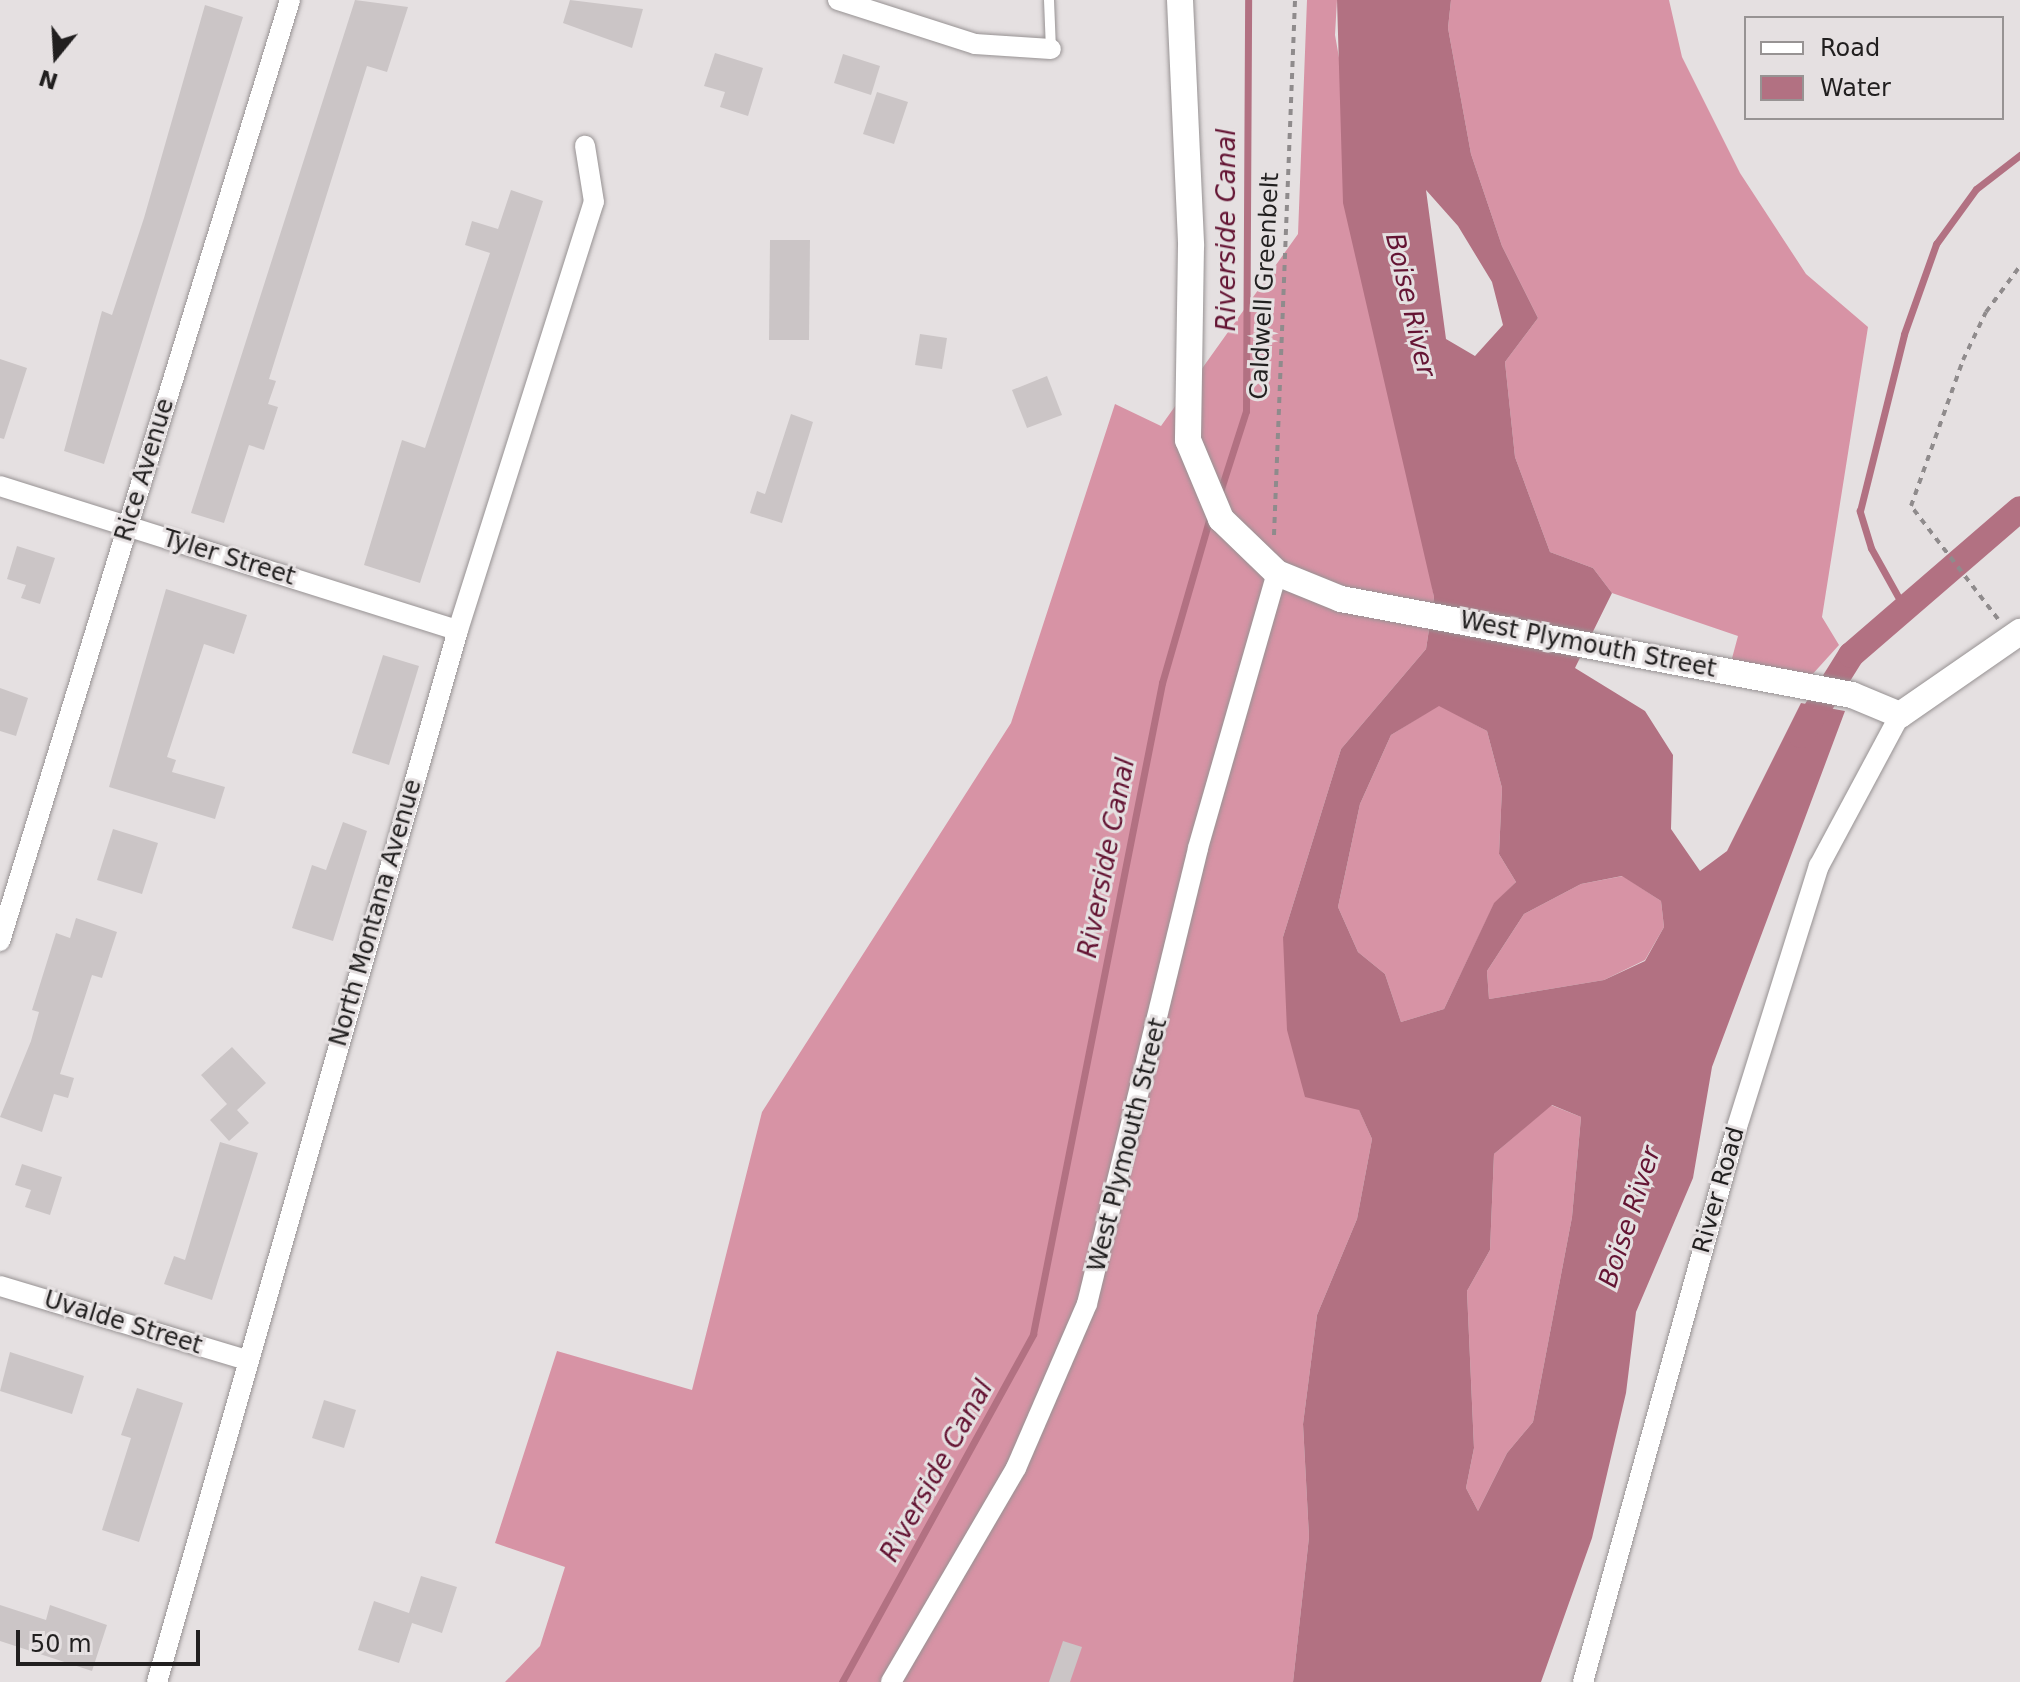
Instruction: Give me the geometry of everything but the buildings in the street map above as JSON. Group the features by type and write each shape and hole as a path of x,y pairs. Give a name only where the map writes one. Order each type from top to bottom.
{"street":[{"name":"Rice Avenue","path":"0,941 290,0"},
{"path":"838,0 975,44 1051,49"},
{"name":"West Plymouth Street","path":"1180,0 1191,246 1188,440 1205,490 1221,519 1277,573 1341,599 1852,695 1900,715"},
{"name":"North Montana Avenue","path":"157,1682 246,1360 458,630 594,202 585,146"},
{"name":"Tyler Street","path":"0,486 458,630"},
{"name":"West Plymouth Street","path":"891,1682 1016,1468 1087,1304 1198,848 1277,573"},
{"path":"1900,715 2016,634"},
{"name":"River Road","path":"1583,1682 1737,1127 1819,866 1900,715"},
{"name":"Uvalde Street","path":"0,1286 246,1360"}],"lane":[{"path":"1049,0 1051,49"}],"path":[{"name":"Caldwell Greenbelt","path":"1277,573 1295,0"},
{"path":"2016,634 1943,552 1911,506 1963,360 1986,312 2020,266"}],"shaded area":[{"path":"1307,0 1337,0 1335,35 1434,597 1426,649 1341,749 1283,937 1372,1139 1357,1219 1317,1315 1303,1424 1309,1537 1293,1682 505,1682 540,1646 565,1567 495,1543 557,1351 692,1390 762,1112 1011,723 1115,404 1161,426 1298,234"},
{"path":"1451,0 1669,0 1682,57 1740,173 1806,274 1868,327 1822,617 1839,645 1810,677 1731,662 1738,636 1612,593 1593,568 1550,552 1515,457 1505,362 1538,318 1502,246 1471,154 1448,28"},
{"path":"1439,705 1487,731 1502,788 1499,854 1516,882 1494,904 1444,1009 1401,1022 1385,974 1358,952 1338,907 1360,804 1391,735"},
{"path":"1623,876 1661,901 1664,927 1645,960 1604,980 1489,999 1487,971 1524,914 1581,884"},
{"path":"1551,1105 1581,1117 1572,1217 1533,1422 1507,1453 1478,1511 1466,1488 1474,1448 1467,1291 1490,1250 1494,1154"}],"water":[{"name":"Boise River","path":"1337,0 1451,0 1448,28 1471,154 1502,246 1538,318 1505,362 1515,457 1550,552 1593,568 1612,593 1575,668 1645,711 1673,755 1671,829 1700,871 1727,851 1801,703 1845,711 1712,1067 1693,1178 1636,1312 1626,1393 1592,1538 1541,1682 1293,1682 1309,1537 1303,1424 1317,1315 1357,1219 1372,1139 1359,1110 1305,1097 1287,1030 1283,937 1341,749 1426,649 1434,597 1343,203","holes":["1426,190 1458,226 1492,282 1503,325 1475,356 1446,339","1439,706 1487,731 1502,788 1499,854 1516,882 1494,903 1444,1009 1401,1022 1385,974 1358,952 1338,907 1360,804 1391,735","1622,876 1661,901 1664,927 1645,961 1604,980 1489,999 1487,971 1524,914 1581,884","1552,1105 1581,1117 1572,1217 1533,1422 1507,1453 1478,1511 1466,1488 1474,1448 1467,1291 1490,1250 1494,1154"]}],"waterway":[{"name":"Riverside Canal","path":"1219,495 1246,411 1248,0"},
{"path":"1906,611 1871,548 1860,511 1904,334 1936,244 1976,189 2020,155"},
{"path":"1801,735 1851,655 2020,509"},
{"name":"Riverside Canal","path":"842,1682 1033,1334 1162,683 1211,513"}]}
